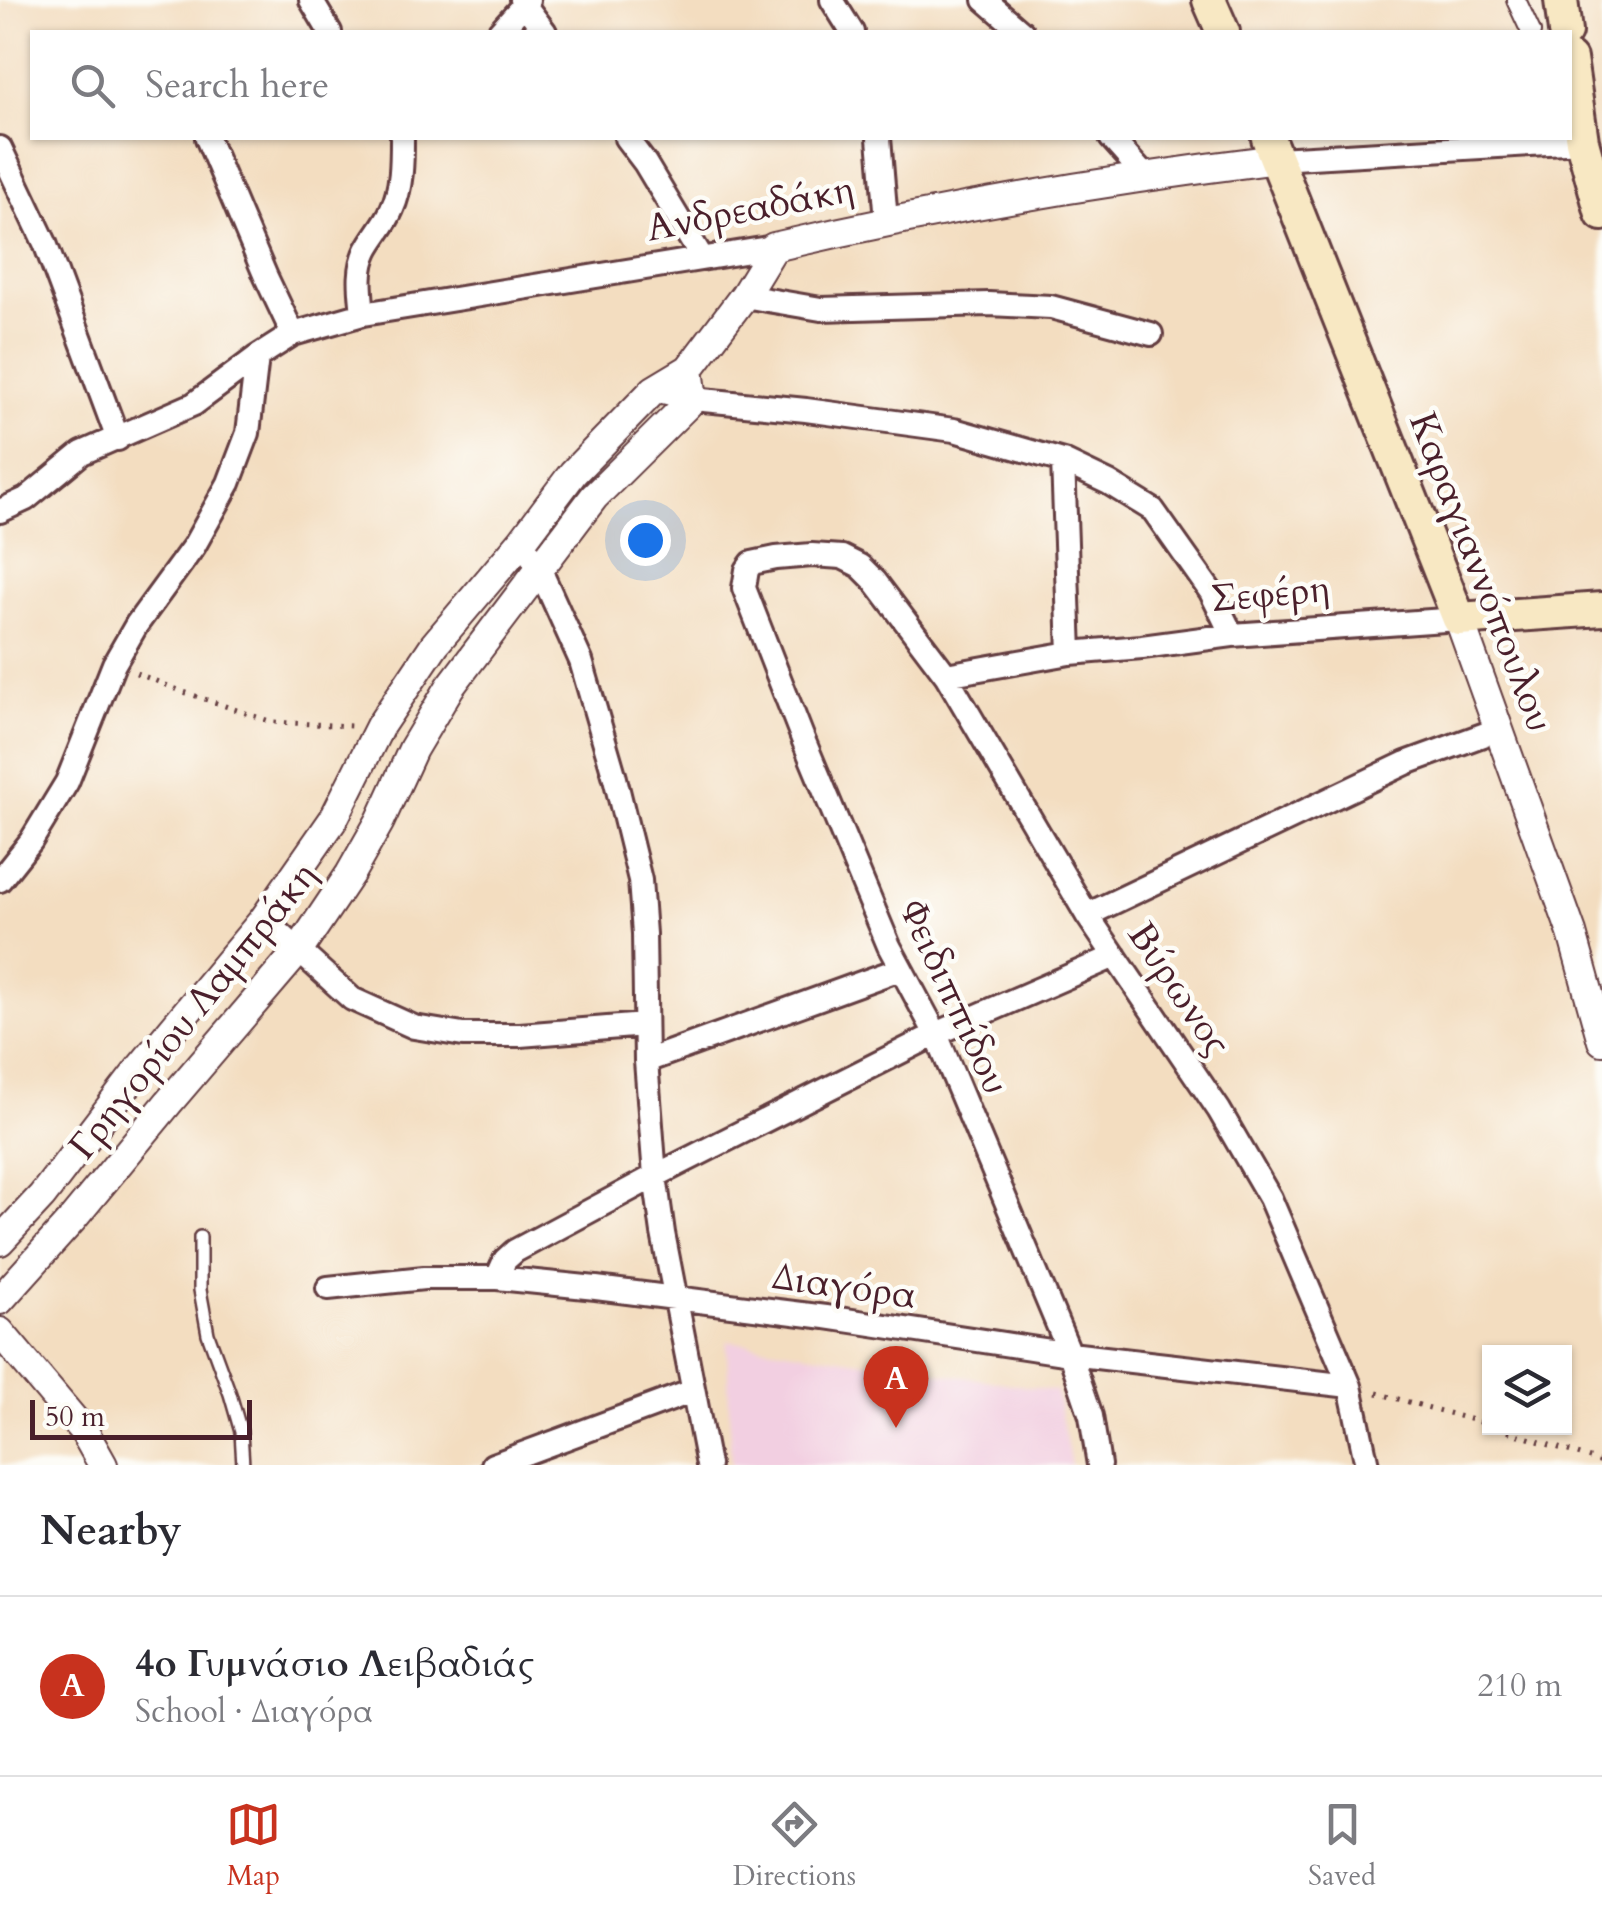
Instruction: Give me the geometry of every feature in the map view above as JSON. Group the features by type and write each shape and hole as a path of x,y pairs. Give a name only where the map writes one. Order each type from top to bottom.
{"main road":[{"path":"1210,0 1222,30"},
{"path":"1560,0 1566,30"},
{"path":"1572,82 1576,128 1602,214"},
{"name":"Καραγιαννόπουλου","path":"1272,148 1459,619"},
{"name":"Σεφέρη","path":"1459,619 1602,609"}],"street":[{"path":"311,0 329,30"},
{"path":"832,0 851,30"},
{"path":"985,0 1020,30"},
{"path":"1516,0 1530,30"},
{"path":"501,30 525,2 545,30"},
{"path":"208,140 293,334"},
{"path":"364,314 361,269 366,252 393,208 402,140"},
{"path":"628,140 702,258"},
{"path":"879,140 886,221"},
{"path":"1113,140 1144,175"},
{"name":"Ανδρεαδάκη","path":"1,512 26,499 82,453 194,404 293,334 364,314 774,247 886,221 1272,148 1394,140"},
{"path":"0,148 45,244 118,438"},
{"name":"Γρηγορίου Λαμπράκη","path":"0,1241 42,1196 140,1068 264,919 333,820 380,726 436,644 573,473 654,390 688,369 744,296 774,247"},
{"path":"744,296 822,309 989,304 1051,307 1150,334"},
{"path":"0,880 30,841 66,782 114,664 137,624 194,546 229,484 248,433 258,358"},
{"path":"688,369 694,400"},
{"path":"654,390 694,400 954,430 1063,461 1153,510 1212,592 1232,635"},
{"name":"Γρηγορίου Λαμπράκη","path":"0,1300 299,950 350,874 413,749 450,687 594,497 694,400"},
{"path":"1063,461 1070,653"},
{"path":"522,541 540,570 581,660 640,880 646,1060 655,1176 708,1465"},
{"name":"Βύρωνος","path":"752,563 812,555 842,557 860,566 875,580 946,675 1087,915 1219,1110 1270,1198 1350,1386 1367,1465"},
{"name":"Φειδιππίδου","path":"752,563 746,570 744,588 900,970 936,1034 1070,1354 1091,1416 1099,1465"},
{"name":"Σεφέρη","path":"946,675 1070,653 1232,635 1459,619"},
{"name":"Καραγιαννόπουλου","path":"1459,619 1572,933 1602,1042"},
{"path":"1087,915 1388,771 1499,729"},
{"path":"264,919 352,999 414,1028 520,1036 645,1024"},
{"path":"497,1278 505,1260 515,1251 655,1176 936,1034 1115,956"},
{"path":"646,1060 900,970"},
{"name":"Διαγόρα","path":"328,1288 424,1278 497,1278 677,1298 1070,1354 1350,1386"},
{"path":"0,1332 85,1433 103,1465"},
{"path":"494,1465 694,1391"}],"lane":[{"path":"200,1236 200,1290 208,1334 241,1432 243,1465"}],"path":[{"path":"114,664 272,722 380,726"},
{"path":"1350,1386 1482,1422"},
{"path":"1519,1435 1602,1462"}],"shaded area":[{"path":"727,1341 1056,1391 1071,1465 731,1465"}],"place":[{"name":"4o Γυμνάσιο Λειβαδιάς","path":"896,1428"}]}
